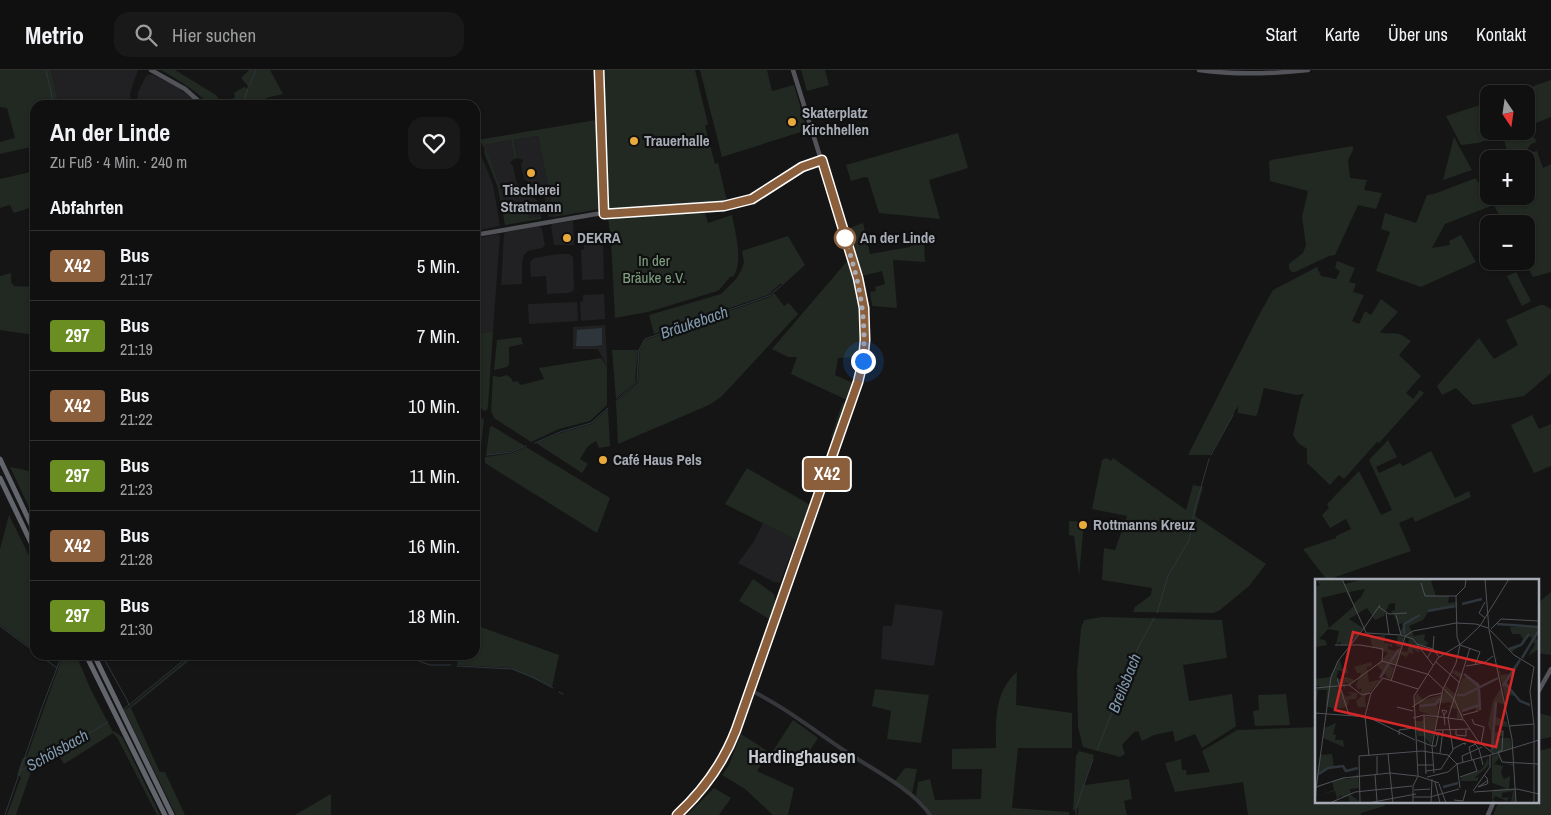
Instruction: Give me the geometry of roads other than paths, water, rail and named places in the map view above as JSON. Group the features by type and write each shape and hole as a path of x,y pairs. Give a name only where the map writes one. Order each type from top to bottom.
{"highway":[{"path":"0,459 30,522"},
{"path":"0,478 30,541"},
{"path":"88,660 165,815"},
{"path":"96,660 172,815"}],"main road":[{"path":"151,70 185,89 197,100"},
{"path":"677,815 703,790 724,759 842,432 863,361 865,340 864,308 859,286 793,70"},
{"path":"1199,70 1264,74 1308,70"},
{"path":"480,234 596,214 732,205 752,199 802,167 822,160"},
{"path":"1538,692 1551,668"},
{"path":"1488,815 1494,802"}],"street":[{"path":"750,690 886,778 924,806 930,815"}],"waterway":[{"name":"Schölsbach","path":"46,70 53,100"},
{"path":"249,87 256,70"},
{"path":"244,100 248,89"},
{"name":"Bräukebach","path":"616,401 637,381 639,350 645,339 769,296 781,286"},
{"name":"Bräukebach","path":"535,443 560,432 591,423 608,408"},
{"name":"Breilsbach","path":"1211,455 1233,415"},
{"name":"Bräukebach","path":"487,455 511,452 526,446"},
{"name":"Breilsbach","path":"1157,613 1168,576 1189,540 1195,508 1209,459"},
{"name":"Breilsbach","path":"1097,750 1138,648 1154,618"},
{"path":"0,626 30,648"},
{"path":"46,660 57,668"},
{"path":"5,815 60,660"},
{"name":"Schölsbach","path":"105,660 127,700 129,705 125,708"},
{"name":"Bräukebach","path":"129,705 184,660"},
{"path":"416,660 430,665 451,665"},
{"path":"457,666 512,669 553,688"},
{"path":"559,692 563,694"},
{"name":"Schölsbach","path":"21,770 53,755 108,722"},
{"name":"Breilsbach","path":"1076,815 1076,808 1093,759"}],"place":[{"name":"Skaterplatz Kirchhellen","path":"792,122"},
{"name":"Trauerhalle","path":"634,141"},
{"name":"Tischlerei Stratmann","path":"531,173"},
{"name":"DEKRA","path":"567,238"},
{"name":"An der Linde","path":"845,238"},
{"name":"Café Haus Pels","path":"603,460"},
{"name":"Rottmanns Kreuz","path":"1083,525"}],"district":[{"name":"Hardinghausen","path":"802,757"}],"park label":[{"name":"In der Bräuke e.V.","path":"654,270"}]}
